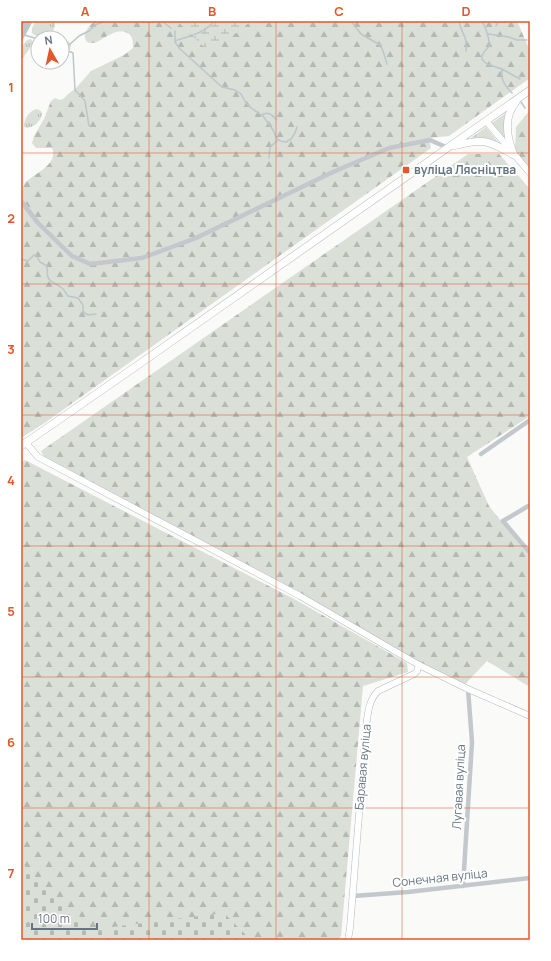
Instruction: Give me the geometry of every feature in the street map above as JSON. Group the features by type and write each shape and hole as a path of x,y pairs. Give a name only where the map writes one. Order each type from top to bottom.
{"main road":[{"path":"24,444 530,90"},
{"path":"514,155 508,136 508,125 512,106 521,96"},
{"path":"448,148 471,142 485,141 492,143 514,155"}],"street":[{"path":"486,121 530,173"},
{"path":"21,201 38,223 72,256 90,264 126,260 142,258 196,238 333,172 389,148 430,140 448,148"},
{"path":"481,454 530,420"},
{"path":"24,444 44,461 300,596 418,666 530,716"},
{"path":"530,505 503,521 530,553"},
{"name":"Баравая вуліца","path":"348,940 370,705 374,695 378,691 414,674 417,671 418,666"},
{"name":"Лугавая вуліца","path":"463,886 472,742 468,689"},
{"name":"Сонечная вуліца","path":"352,896 408,892 530,878"}],"green space":[{"path":"36,21 55,21 54,30 32,30"},
{"path":"95,21 517,21 530,51 530,78 449,136 429,138 431,148 43,424 21,438 21,194 26,182 45,168 52,159 52,148 36,148 32,143 51,101 55,98 60,100 63,99 76,88 91,71 124,55 133,48 133,42 129,34 120,31 94,43 87,42 85,39 85,33"},
{"path":"177,21 250,21 241,31 204,47"},
{"path":"30,39 30,48 21,61 21,48 27,40"},
{"path":"37,109 41,111 42,114 40,120 33,126 27,128 24,127 28,116 32,111"},
{"path":"530,110 530,169 515,151 516,127"},
{"path":"507,112 506,140 492,123"},
{"path":"486,127 498,142 485,138 471,138"},
{"path":"468,154 499,154 530,189 530,330 521,340 523,353 530,358 530,416 467,457 489,506 530,557 530,687 487,661 465,684 417,661 44,457 41,451"},
{"path":"530,330 530,358 523,353 521,340"},
{"path":"25,460 296,600 407,663 408,672 363,686 341,936 338,940 284,940 283,938 273,940 21,940 21,463"},
{"path":"21,862 52,895 96,929 224,913 245,934 247,940 21,940"}],"shaded area":[{"path":"21,21 33,21 21,43"}],"waterway":[{"path":"70,44 95,25 105,21"},
{"path":"162,21 171,28"},
{"path":"175,41 201,31 214,21"},
{"path":"351,21 361,34 380,45 387,64"},
{"path":"459,21 466,42 466,51"},
{"path":"482,21 490,45 483,53 482,59 486,63 502,69 504,82 512,93"},
{"path":"496,26 498,21"},
{"path":"175,31 175,42 180,49 222,87 235,90 241,94 246,103 263,116 280,141 286,142 291,139 297,127"},
{"path":"21,34 30,37"},
{"path":"488,34 509,37 517,40 527,40"},
{"path":"70,52 73,53 75,90 85,101 89,126"},
{"path":"502,69 520,79"},
{"path":"521,102 525,108"},
{"path":"262,115 268,113 276,119"},
{"path":"269,158 270,147 278,140"},
{"path":"21,259 28,261 36,255 40,262 47,266 50,280 63,289 68,296 78,298 83,305 83,311 86,314 96,314"}],"place":[{"name":"вуліца Лясніцтва","path":"406,170"}]}
